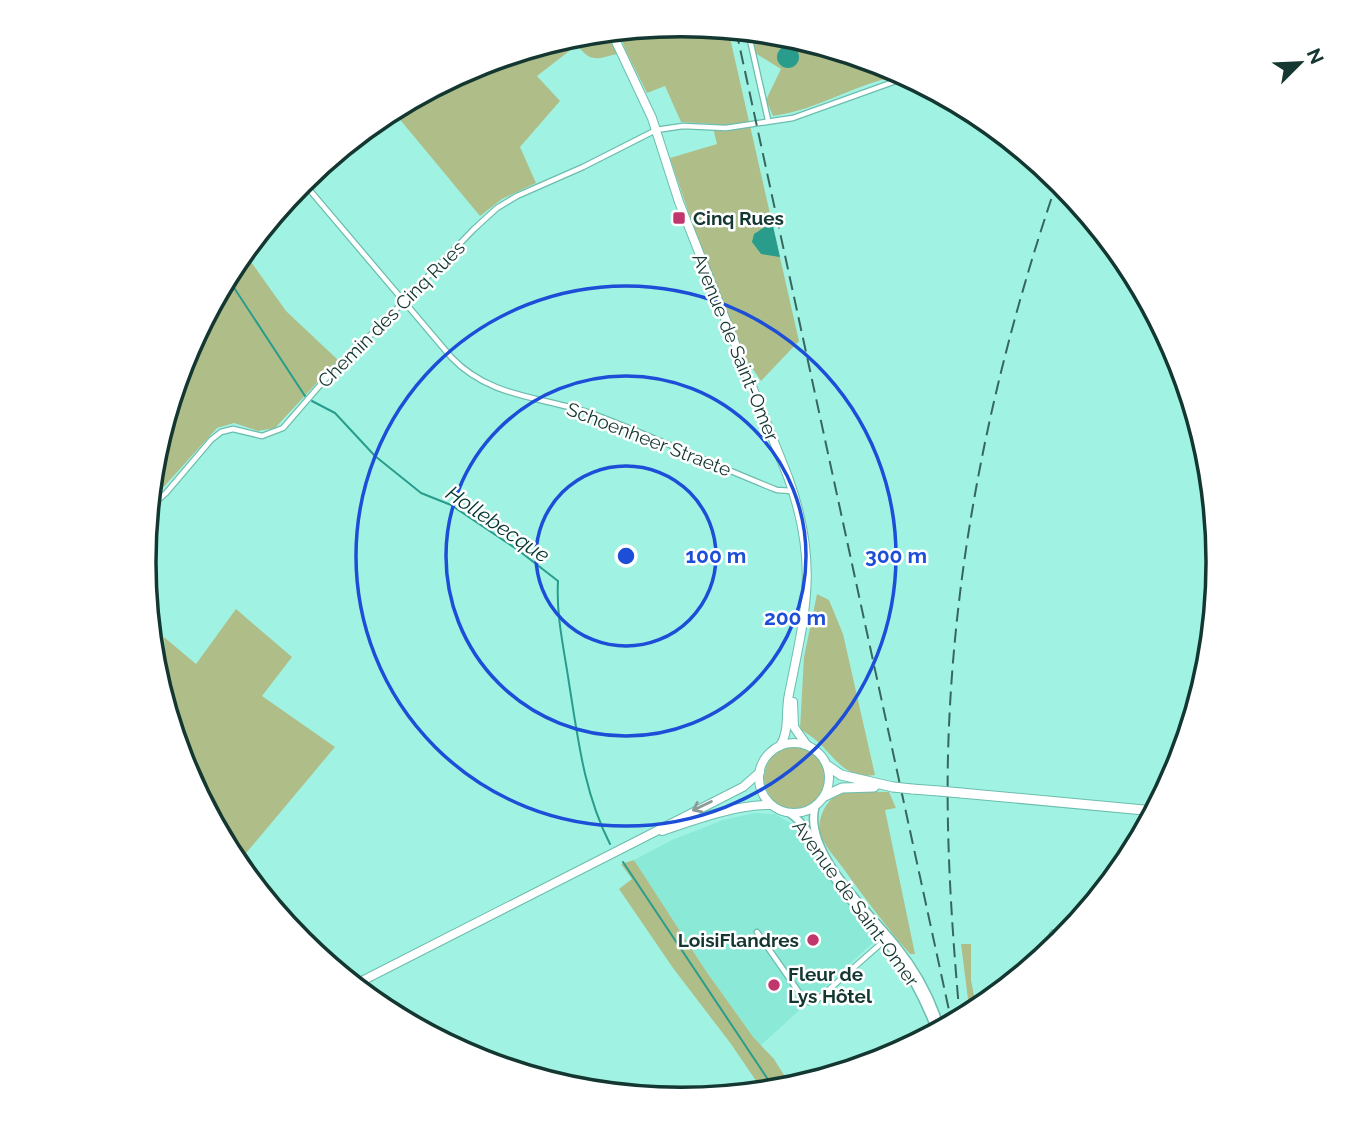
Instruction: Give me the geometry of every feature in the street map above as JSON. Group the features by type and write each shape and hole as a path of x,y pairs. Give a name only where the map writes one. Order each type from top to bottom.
{"highway":[{"path":"828,766 841,775 893,787 1144,810"},
{"path":"825,796 842,788 893,787"}],"main road":[{"name":"Avenue de Saint-Omer","path":"616,41 656,130 679,202 792,491 804,536 807,578 805,617 789,694 785,735 780,746"},
{"name":"Avenue de Saint-Omer","path":"794,674 793,724 797,734 808,746"},
{"path":"634,842 698,820 752,807 771,805 791,814 815,807 825,796 830,781 828,766 819,753 808,746 793,743 780,746 766,756 760,772 760,788 771,805"},
{"path":"364,980 746,785 760,772"},
{"name":"Avenue de Saint-Omer","path":"815,807 813,827 822,848 850,891 887,939"},
{"name":"Avenue de Saint-Omer","path":"791,814 803,825 846,894 906,959 924,988 935,1022"}],"street":[{"path":"750,41 768,120"},
{"name":"Chemin des Cinq Rues","path":"160,498 221,432 233,429 262,436 283,428 337,365 502,205 656,130 687,126 731,127 806,114 895,82"},
{"name":"Schoenheer Straete","path":"310,191 461,367 489,386 594,414 777,490 792,491"},
{"path":"757,932 809,1002 817,1000 887,939"}],"shaded area":[{"path":"682,37 730,39 799,341 761,381 744,356 701,249 670,158 717,144 712,124 681,122 665,86 647,93 622,40"},
{"path":"611,41 617,54 594,58 586,55 579,47"},
{"path":"753,42 817,55 886,78 807,108 773,116 766,100 781,69 755,53"},
{"path":"784,47 797,50 796,65 788,68 780,65 777,57 780,49"},
{"path":"572,49 537,76 560,101 520,147 536,183 502,199 480,216 400,119 480,77"},
{"path":"768,225 773,226 780,257 761,254 752,242 754,234"},
{"path":"251,262 286,311 338,360 275,428 258,431 234,423 217,428 162,489 174,426 196,361 227,299"},
{"path":"817,594 829,600 843,634 875,775 865,776 849,771 800,729 804,657"},
{"path":"236,609 292,657 262,696 335,747 245,854 210,794 184,731 166,666 164,637 196,664"},
{"path":"795,747 817,756 826,778 817,800 795,809 773,800 764,778 773,756"},
{"path":"843,791 889,792 896,808 885,810 915,954 910,954 884,923 821,836 821,816 827,804"},
{"path":"754,813 775,814 799,828 828,878 876,940 760,1046 706,971 634,860 672,840 723,820"},
{"path":"634,860 706,971 785,1077 757,1082 619,889 632,879 621,864"},
{"path":"961,944 971,944 971,980 974,998 968,1002"}],"waterway":[{"name":"Hollebecque","path":"234,288 305,396"},
{"name":"Hollebecque","path":"312,401 335,413 375,456 421,493 451,505 518,550 558,581 561,632 579,745 594,805 610,844"},
{"name":"Hollebecque","path":"623,862 768,1080"}],"railway":[{"path":"738,40 950,1013"},
{"path":"959,1008 948,821 948,755 958,608 968,535 996,391 1035,249 1054,192"}],"place":[{"name":"Cinq Rues","path":"679,218"},
{"name":"LoisiFlandres","path":"813,940"},
{"name":"Fleur de Lys Hôtel","path":"774,985"}]}
